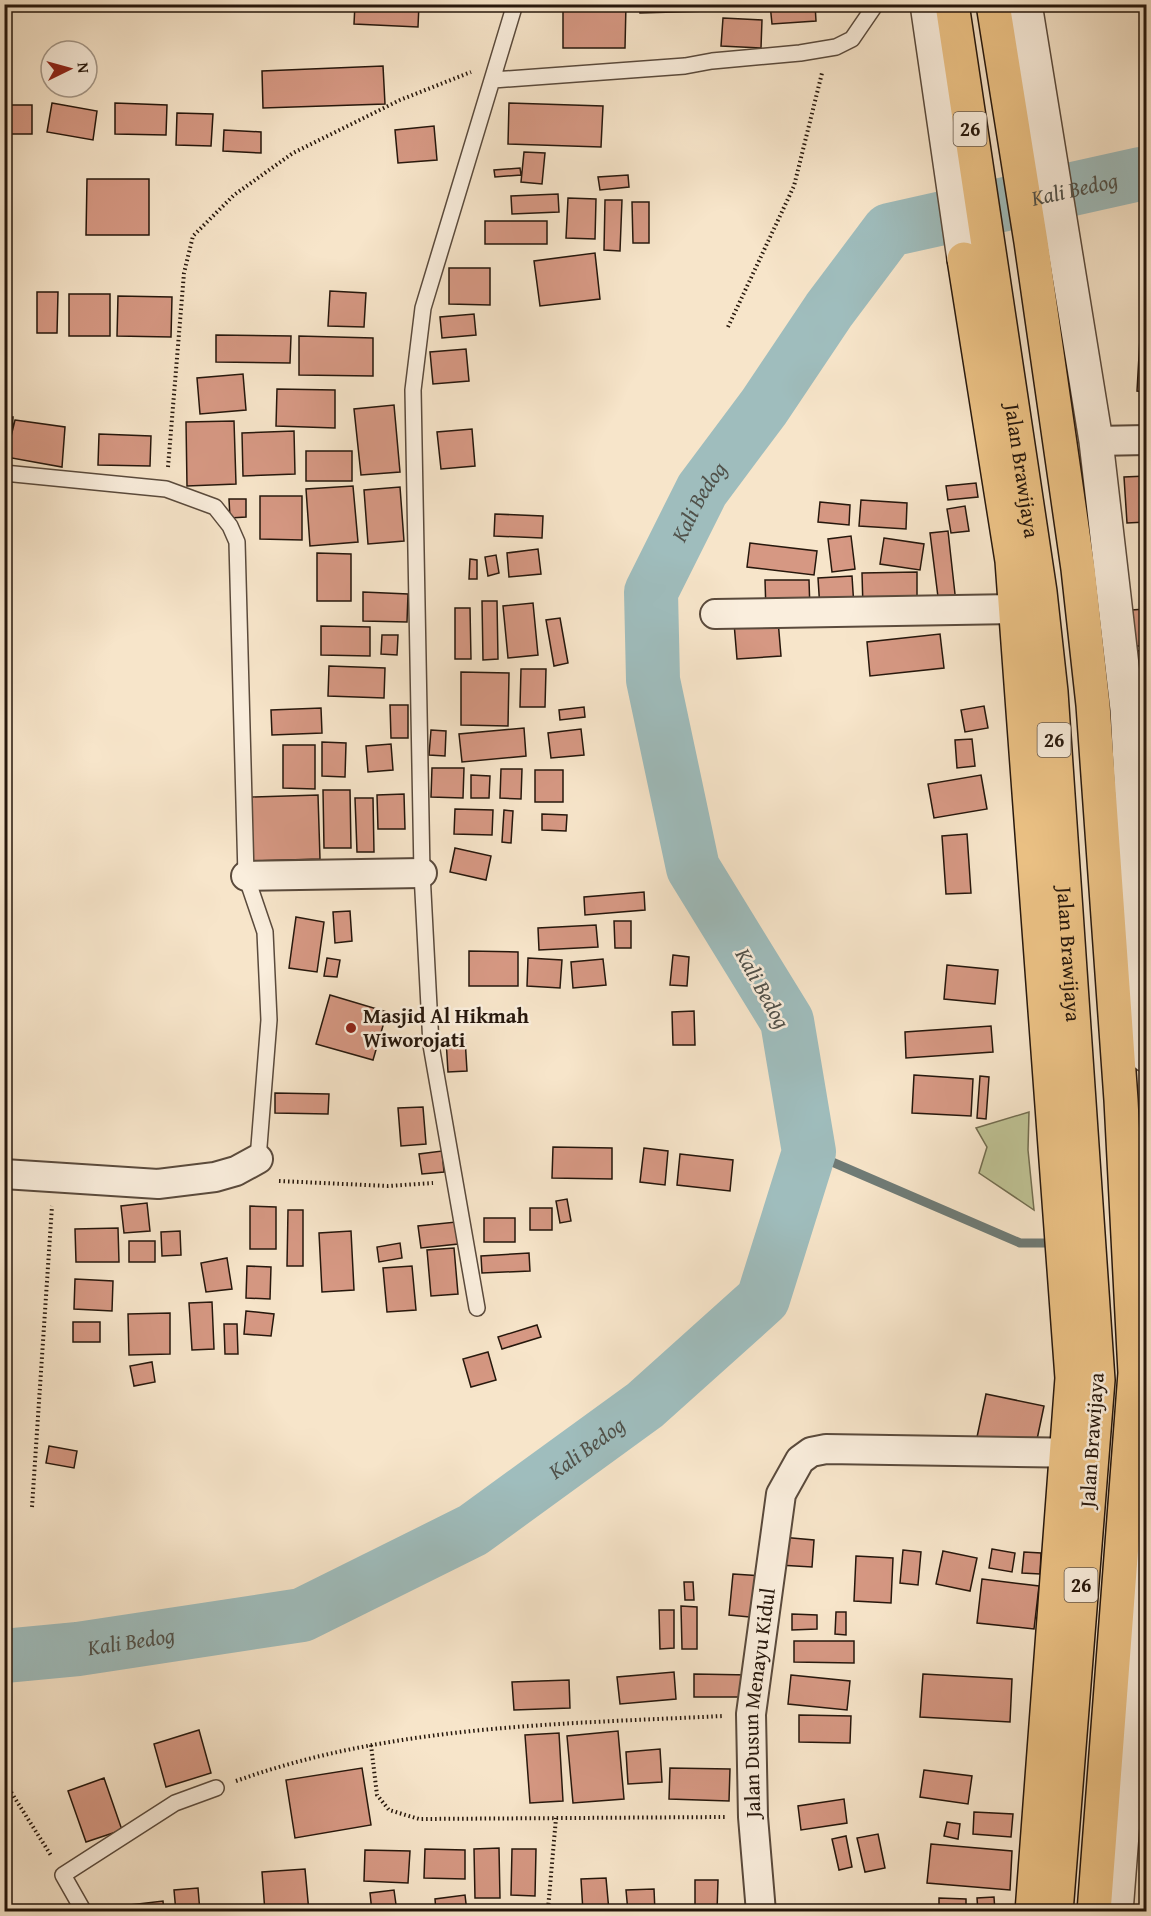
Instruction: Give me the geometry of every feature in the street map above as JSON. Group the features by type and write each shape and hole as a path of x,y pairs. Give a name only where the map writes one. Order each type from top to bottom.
{"highway":[{"name":"Jalan Brawijaya","path":"952,4 976,257 1040,592 1051,692 1064,891 1068,1138 1075,1243 1072,1378 1079,1453 1056,1911"},
{"name":"Jalan Brawijaya","path":"993,4 1031,242 1078,569 1093,705 1106,888 1134,1099 1135,1373 1094,1911"},
{"path":"976,257 1012,561 1068,1138"},
{"path":"1064,891 1106,888"},
{"path":"1032,1911 1079,1453"}],"street":[{"path":"1025,4 1137,707 1146,1055"},
{"path":"927,5 976,257"},
{"path":"1096,441 1146,440"},
{"path":"715,614 1015,609"},
{"path":"246,876 422,873"},
{"path":"4,1174 158,1184 215,1177 236,1171 258,1159"},
{"name":"Jalan Dusun Menayu Kidul","path":"761,1911 753,1817 751,1714 782,1494 800,1460 811,1452 826,1449 1079,1453"},
{"path":"1116,1911 1146,1523"}],"lane":[{"path":"477,1308 431,1045 422,873 413,390 423,308 515,4"},
{"path":"493,80 685,66 827,49 852,39 876,4"},
{"path":"4,473 166,489 214,507 230,526 237,542 246,876 265,932 269,1020 258,1159"},
{"path":"84,1911 63,1875 176,1803 216,1788"}],"path":[{"path":"728,327 794,186 827,49"},
{"path":"166,489 184,273 193,236 234,195 293,153 400,100 497,62"},
{"path":"258,1159 262,1172 272,1181 388,1186 455,1181"},
{"path":"32,1507 54,1179"},
{"path":"216,1788 275,1767 371,1745 510,1726 751,1714"},
{"path":"371,1745 377,1795 389,1810 419,1819 753,1817"},
{"path":"4,1781 63,1875"},
{"path":"545,1911 548,1909 556,1818"}],"green space":[{"path":"1029,1112 1028,1150 1034,1210 979,1173 987,1147 976,1128"}],"building":[{"path":"355,4 419,4 418,27 354,24"},
{"path":"563,4 626,4 625,48 563,48"},
{"path":"640,4 709,4 709,11 640,13"},
{"path":"770,4 815,4 816,21 772,24"},
{"path":"832,4 856,4 856,9 832,11"},
{"path":"723,18 762,20 761,48 721,46"},
{"path":"383,66 385,104 263,108 262,71"},
{"path":"52,103 97,111 93,140 47,132"},
{"path":"115,103 167,105 166,135 115,134"},
{"path":"509,103 603,106 601,147 508,144"},
{"path":"6,105 32,105 32,134 6,134"},
{"path":"177,113 213,114 211,146 176,145"},
{"path":"434,126 437,160 398,163 395,130"},
{"path":"224,130 261,132 261,153 223,151"},
{"path":"524,152 545,153 542,184 521,182"},
{"path":"520,168 521,175 495,177 494,170"},
{"path":"628,175 629,187 600,190 598,177"},
{"path":"87,179 149,179 149,235 86,235"},
{"path":"558,194 559,212 512,214 511,196"},
{"path":"568,198 596,199 595,239 566,238"},
{"path":"605,200 622,200 620,251 604,250"},
{"path":"632,202 649,202 649,243 633,243"},
{"path":"485,221 547,221 547,244 485,244"},
{"path":"595,253 600,299 540,306 534,261"},
{"path":"449,268 490,268 490,305 449,304"},
{"path":"330,291 366,293 364,327 328,326"},
{"path":"37,292 58,292 57,333 37,333"},
{"path":"69,294 110,294 110,336 69,336"},
{"path":"118,296 172,297 171,337 117,336"},
{"path":"474,314 476,335 442,338 440,317"},
{"path":"216,335 291,336 290,363 216,362"},
{"path":"299,336 373,338 373,376 299,375"},
{"path":"1140,338 1146,338 1146,392 1137,391"},
{"path":"466,349 469,381 433,384 430,352"},
{"path":"243,374 246,410 200,414 197,378"},
{"path":"277,389 335,390 335,428 276,426"},
{"path":"394,405 400,472 361,475 354,409"},
{"path":"4,417 13,417 12,432 4,432"},
{"path":"15,420 65,427 62,467 6,457"},
{"path":"234,421 236,484 187,486 186,422"},
{"path":"472,429 475,466 441,469 437,432"},
{"path":"294,431 295,474 243,476 242,433"},
{"path":"99,434 151,436 150,466 98,465"},
{"path":"306,451 352,451 352,481 306,481"},
{"path":"1146,476 1146,522 1127,523 1124,477"},
{"path":"976,483 978,497 948,500 946,486"},
{"path":"353,486 358,542 310,546 306,489"},
{"path":"400,487 404,541 368,544 364,490"},
{"path":"260,496 302,496 302,540 260,539"},
{"path":"229,499 246,499 246,517 230,518"},
{"path":"861,500 907,503 906,529 859,526"},
{"path":"820,502 850,505 849,525 818,522"},
{"path":"965,506 969,531 951,533 947,509"},
{"path":"495,514 543,516 542,538 494,536"},
{"path":"948,531 956,603 939,605 930,533"},
{"path":"851,536 855,569 832,572 828,539"},
{"path":"884,538 924,544 920,570 880,564"},
{"path":"750,543 817,551 814,575 747,567"},
{"path":"538,549 541,574 509,577 507,553"},
{"path":"317,553 351,554 351,601 317,601"},
{"path":"496,555 499,573 488,576 485,557"},
{"path":"470,559 477,560 477,579 469,579"},
{"path":"917,572 917,606 863,608 862,573"},
{"path":"852,576 854,607 820,609 818,578"},
{"path":"765,580 809,580 810,611 766,612"},
{"path":"363,592 408,594 407,622 363,621"},
{"path":"482,601 497,601 498,659 483,660"},
{"path":"533,603 538,655 508,658 503,606"},
{"path":"455,608 470,608 471,659 455,659"},
{"path":"1146,609 1146,646 1133,646 1131,610"},
{"path":"560,618 568,663 554,666 546,620"},
{"path":"778,620 781,656 737,659 734,623"},
{"path":"321,626 370,627 370,656 321,655"},
{"path":"940,634 944,668 870,676 867,642"},
{"path":"382,635 398,635 397,655 381,654"},
{"path":"1146,650 1146,696 1140,697 1136,651"},
{"path":"329,666 385,668 384,698 328,696"},
{"path":"521,669 546,669 545,707 520,707"},
{"path":"461,672 509,673 508,726 461,725"},
{"path":"390,705 408,705 408,738 391,738"},
{"path":"984,706 988,728 965,732 961,710"},
{"path":"584,707 585,717 560,720 559,710"},
{"path":"321,708 322,733 272,735 271,710"},
{"path":"524,728 526,756 462,762 459,734"},
{"path":"581,729 584,755 551,758 548,733"},
{"path":"431,730 446,731 445,756 429,755"},
{"path":"972,739 975,766 957,768 955,740"},
{"path":"322,742 346,743 345,777 322,776"},
{"path":"391,744 393,770 368,772 366,746"},
{"path":"283,745 315,745 315,789 283,788"},
{"path":"432,768 464,768 463,798 431,797"},
{"path":"501,769 522,769 521,799 500,798"},
{"path":"535,770 563,770 563,802 535,802"},
{"path":"471,775 490,776 489,798 471,798"},
{"path":"981,775 987,809 934,818 928,784"},
{"path":"323,790 350,790 351,848 324,848"},
{"path":"404,794 405,829 378,829 377,795"},
{"path":"318,795 320,859 252,861 251,797"},
{"path":"355,798 373,798 374,852 357,852"},
{"path":"455,809 493,810 492,835 454,834"},
{"path":"504,810 513,811 511,843 502,842"},
{"path":"542,814 567,815 566,831 542,830"},
{"path":"967,834 971,893 946,894 942,836"},
{"path":"455,848 491,856 486,880 450,872"},
{"path":"644,892 645,910 585,915 584,897"},
{"path":"350,911 352,941 335,943 333,912"},
{"path":"296,917 324,922 317,972 289,968"},
{"path":"614,921 631,921 631,948 615,948"},
{"path":"596,925 598,947 539,950 538,928"},
{"path":"469,951 518,952 518,986 469,986"},
{"path":"673,955 689,957 687,986 670,985"},
{"path":"327,958 340,960 337,977 324,976"},
{"path":"528,958 562,960 560,988 527,986"},
{"path":"603,959 606,985 573,988 571,962"},
{"path":"947,965 998,970 995,1004 944,999"},
{"name":"Masjid Al Hikmah Wiworojati","path":"330,995 387,1012 373,1060 316,1044"},
{"path":"694,1011 695,1045 673,1045 672,1012"},
{"path":"991,1026 993,1052 906,1058 905,1032"},
{"path":"465,1038 467,1071 448,1072 446,1039"},
{"path":"914,1075 973,1079 971,1116 912,1113"},
{"path":"980,1076 989,1077 986,1119 977,1118"},
{"path":"275,1093 329,1094 328,1114 275,1113"},
{"path":"423,1107 426,1144 401,1146 398,1108"},
{"path":"553,1147 612,1148 612,1179 552,1178"},
{"path":"644,1148 668,1151 665,1185 640,1182"},
{"path":"442,1151 444,1172 422,1174 419,1154"},
{"path":"680,1154 733,1160 730,1191 677,1185"},
{"path":"567,1199 571,1221 560,1223 556,1201"},
{"path":"147,1203 150,1231 124,1233 121,1206"},
{"path":"250,1206 276,1207 276,1249 250,1249"},
{"path":"530,1208 552,1208 552,1230 530,1230"},
{"path":"288,1210 303,1210 303,1266 287,1266"},
{"path":"484,1218 515,1218 515,1242 484,1242"},
{"path":"456,1222 458,1244 421,1248 418,1226"},
{"path":"118,1228 119,1262 76,1262 75,1229"},
{"path":"180,1231 181,1255 162,1256 161,1232"},
{"path":"351,1231 354,1290 322,1292 319,1233"},
{"path":"129,1241 155,1241 155,1262 129,1262"},
{"path":"400,1243 402,1258 379,1262 377,1247"},
{"path":"454,1248 458,1294 431,1296 427,1250"},
{"path":"529,1253 530,1271 482,1273 481,1256"},
{"path":"227,1258 232,1289 206,1292 201,1263"},
{"path":"247,1266 271,1267 270,1299 246,1298"},
{"path":"412,1266 416,1310 387,1312 383,1268"},
{"path":"75,1279 113,1281 112,1311 74,1309"},
{"path":"212,1302 214,1349 192,1350 189,1303"},
{"path":"246,1311 274,1314 271,1336 244,1334"},
{"path":"170,1313 170,1354 129,1355 128,1314"},
{"path":"73,1322 100,1322 100,1342 73,1342"},
{"path":"224,1324 237,1324 238,1354 225,1354"},
{"path":"537,1325 541,1337 502,1349 498,1337"},
{"path":"488,1352 496,1380 471,1387 463,1359"},
{"path":"152,1362 155,1382 134,1386 130,1366"},
{"path":"986,1394 1044,1406 1035,1449 977,1437"},
{"path":"49,1446 77,1451 74,1468 46,1463"},
{"path":"781,1537 814,1540 812,1567 779,1565"},
{"path":"992,1549 1015,1553 1012,1572 989,1568"},
{"path":"903,1550 921,1552 918,1585 900,1583"},
{"path":"943,1551 977,1558 970,1591 936,1584"},
{"path":"1024,1552 1041,1553 1040,1574 1022,1573"},
{"path":"856,1556 893,1558 891,1603 854,1601"},
{"path":"733,1574 763,1576 760,1618 729,1615"},
{"path":"982,1579 1039,1586 1034,1629 977,1623"},
{"path":"684,1582 693,1582 694,1600 685,1600"},
{"path":"681,1606 697,1607 697,1649 682,1649"},
{"path":"659,1610 674,1610 674,1648 660,1649"},
{"path":"836,1612 846,1612 846,1635 835,1634"},
{"path":"792,1614 817,1615 817,1629 792,1630"},
{"path":"794,1641 854,1641 854,1663 794,1662"},
{"path":"674,1672 676,1699 620,1704 617,1677"},
{"path":"694,1674 750,1675 750,1697 694,1697"},
{"path":"923,1674 1012,1679 1010,1722 920,1717"},
{"path":"791,1675 850,1681 847,1710 788,1704"},
{"path":"569,1680 570,1708 514,1710 512,1682"},
{"path":"799,1715 851,1716 850,1743 799,1742"},
{"path":"199,1730 211,1773 166,1787 154,1744"},
{"path":"618,1731 624,1799 573,1803 567,1736"},
{"path":"559,1733 563,1801 530,1803 525,1735"},
{"path":"660,1749 662,1782 628,1784 626,1752"},
{"path":"362,1768 371,1825 295,1838 286,1780"},
{"path":"670,1768 730,1769 729,1801 669,1799"},
{"path":"924,1770 972,1776 968,1804 920,1797"},
{"path":"104,1778 122,1830 86,1842 68,1791"},
{"path":"844,1799 847,1823 801,1830 798,1806"},
{"path":"974,1812 1013,1814 1011,1837 973,1834"},
{"path":"947,1822 960,1824 958,1839 944,1836"},
{"path":"878,1834 885,1868 865,1872 857,1838"},
{"path":"846,1836 852,1867 839,1870 832,1839"},
{"path":"931,1844 1012,1851 1010,1890 927,1883"},
{"path":"499,1848 500,1898 475,1898 474,1849"},
{"path":"425,1849 465,1850 465,1879 424,1878"},
{"path":"512,1849 536,1849 535,1896 511,1895"},
{"path":"365,1850 410,1851 408,1883 364,1881"},
{"path":"305,1869 309,1912 265,1912 262,1872"},
{"path":"606,1878 609,1911 583,1912 581,1879"},
{"path":"695,1880 718,1880 717,1912 695,1912"},
{"path":"198,1888 200,1912 176,1912 174,1890"},
{"path":"654,1889 655,1912 628,1912 626,1890"},
{"path":"394,1890 397,1912 372,1912 370,1893"},
{"path":"465,1895 467,1912 436,1912 435,1899"},
{"path":"994,1897 995,1912 978,1912 977,1898"},
{"path":"939,1898 966,1899 966,1912 939,1912"},
{"path":"163,1901 164,1912 131,1912 130,1905"},
{"path":"897,1905 915,1906 914,1912 897,1912"},
{"path":"886,1907 887,1912 843,1912 843,1909"}],"waterway":[{"name":"Kali Bedog","path":"4,1656 78,1649 302,1615 473,1530 645,1405 763,1299 809,1152 787,1021 693,868 653,680 651,592 702,490 764,407 829,310 889,230 1140,174 1146,175"},
{"path":"809,1152 1020,1243 1058,1243"}],"place":[{"name":"Masjid Al Hikmah Wiworojati","path":"351,1028"}]}
